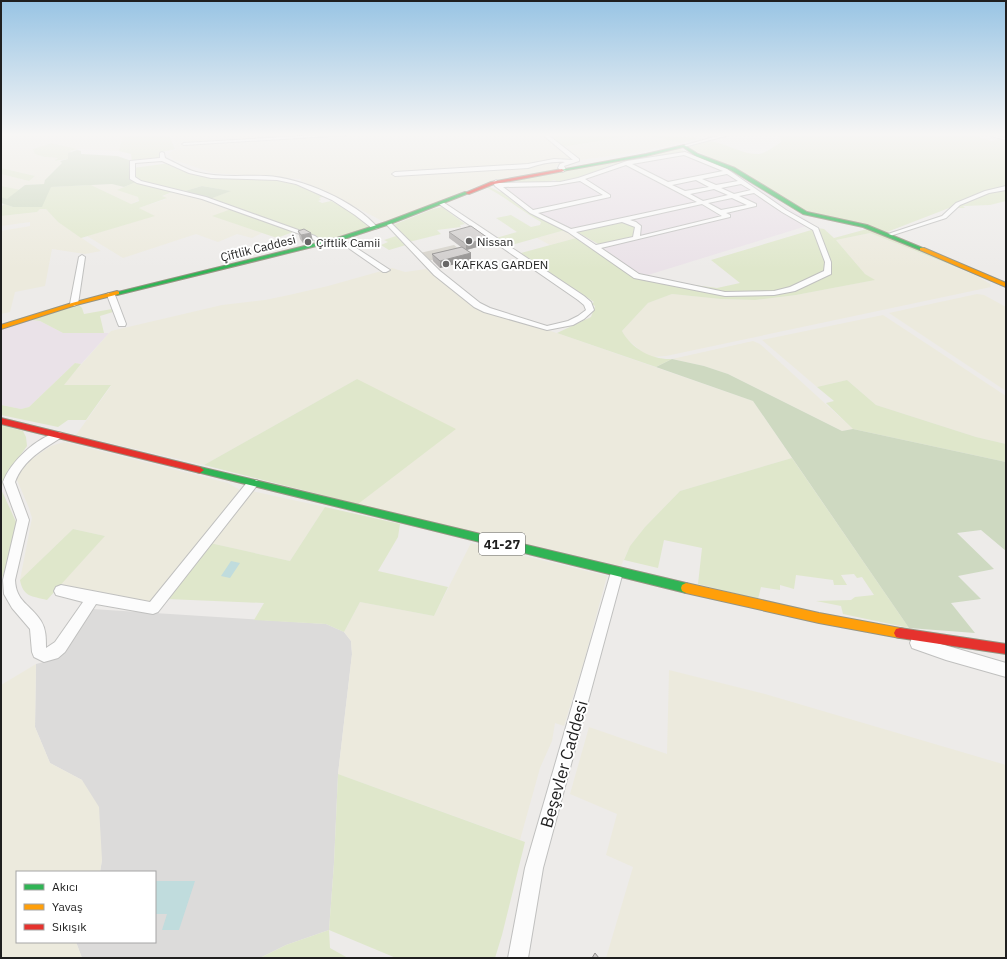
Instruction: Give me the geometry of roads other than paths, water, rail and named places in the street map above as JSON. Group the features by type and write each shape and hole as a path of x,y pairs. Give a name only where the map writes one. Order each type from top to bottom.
{"street":[{"path":"135,180 204,198 313,237 322,244"},
{"path":"287,180 293,181 350,208 363,216 375,228"},
{"name":"Çiftlik Caddesi","path":"1,327 74,304 322,244 388,224 496,183 513,180"},
{"path":"496,183 547,184 576,180"},
{"path":"532,212 608,196 582,180"},
{"path":"595,247 610,245 728,216 659,180"},
{"path":"667,184 688,180"},
{"path":"700,180 752,206"},
{"path":"496,183 532,212 570,231 637,276 725,294 774,293 792,289 828,272 828,262 816,229 784,211 740,180"},
{"path":"751,180 805,213 855,222 953,261 1006,285"},
{"path":"684,193 743,182"},
{"path":"888,235 944,217 958,204 987,192 1006,188"},
{"path":"570,231 756,191"},
{"path":"721,212 770,201"},
{"path":"388,224 444,279 477,305 487,310 547,328 555,328 570,324 586,315 590,310 588,304 582,298 441,203"},
{"path":"622,220 634,223 638,226 636,238"},
{"path":"339,239 386,270"},
{"path":"74,304 82,257"},
{"path":"111,295 122,324"},
{"name":"41-27","path":"1,421 617,572 872,629 1006,649"},
{"path":"58,435 26,456 16,466 11,477 10,487 21,513 22,525 8,589 13,600 36,625 38,632 39,652 44,655 53,653 60,647 93,598"},
{"path":"61,591 153,608 253,483"},
{"name":"Beşevler Caddesi","path":"518,958 534,868 617,572"},
{"path":"872,629 946,653 1006,670"}],"water":[{"path":"231,561 240,563 230,578 221,576"},
{"path":"156,881 195,881 179,930 162,930 167,914 156,914"}],"place":[{"name":"Nissan","path":"469,241"},
{"name":"Çiftlik Camii","path":"308,242"},
{"name":"KAFKAS GARDEN","path":"446,264"}]}
